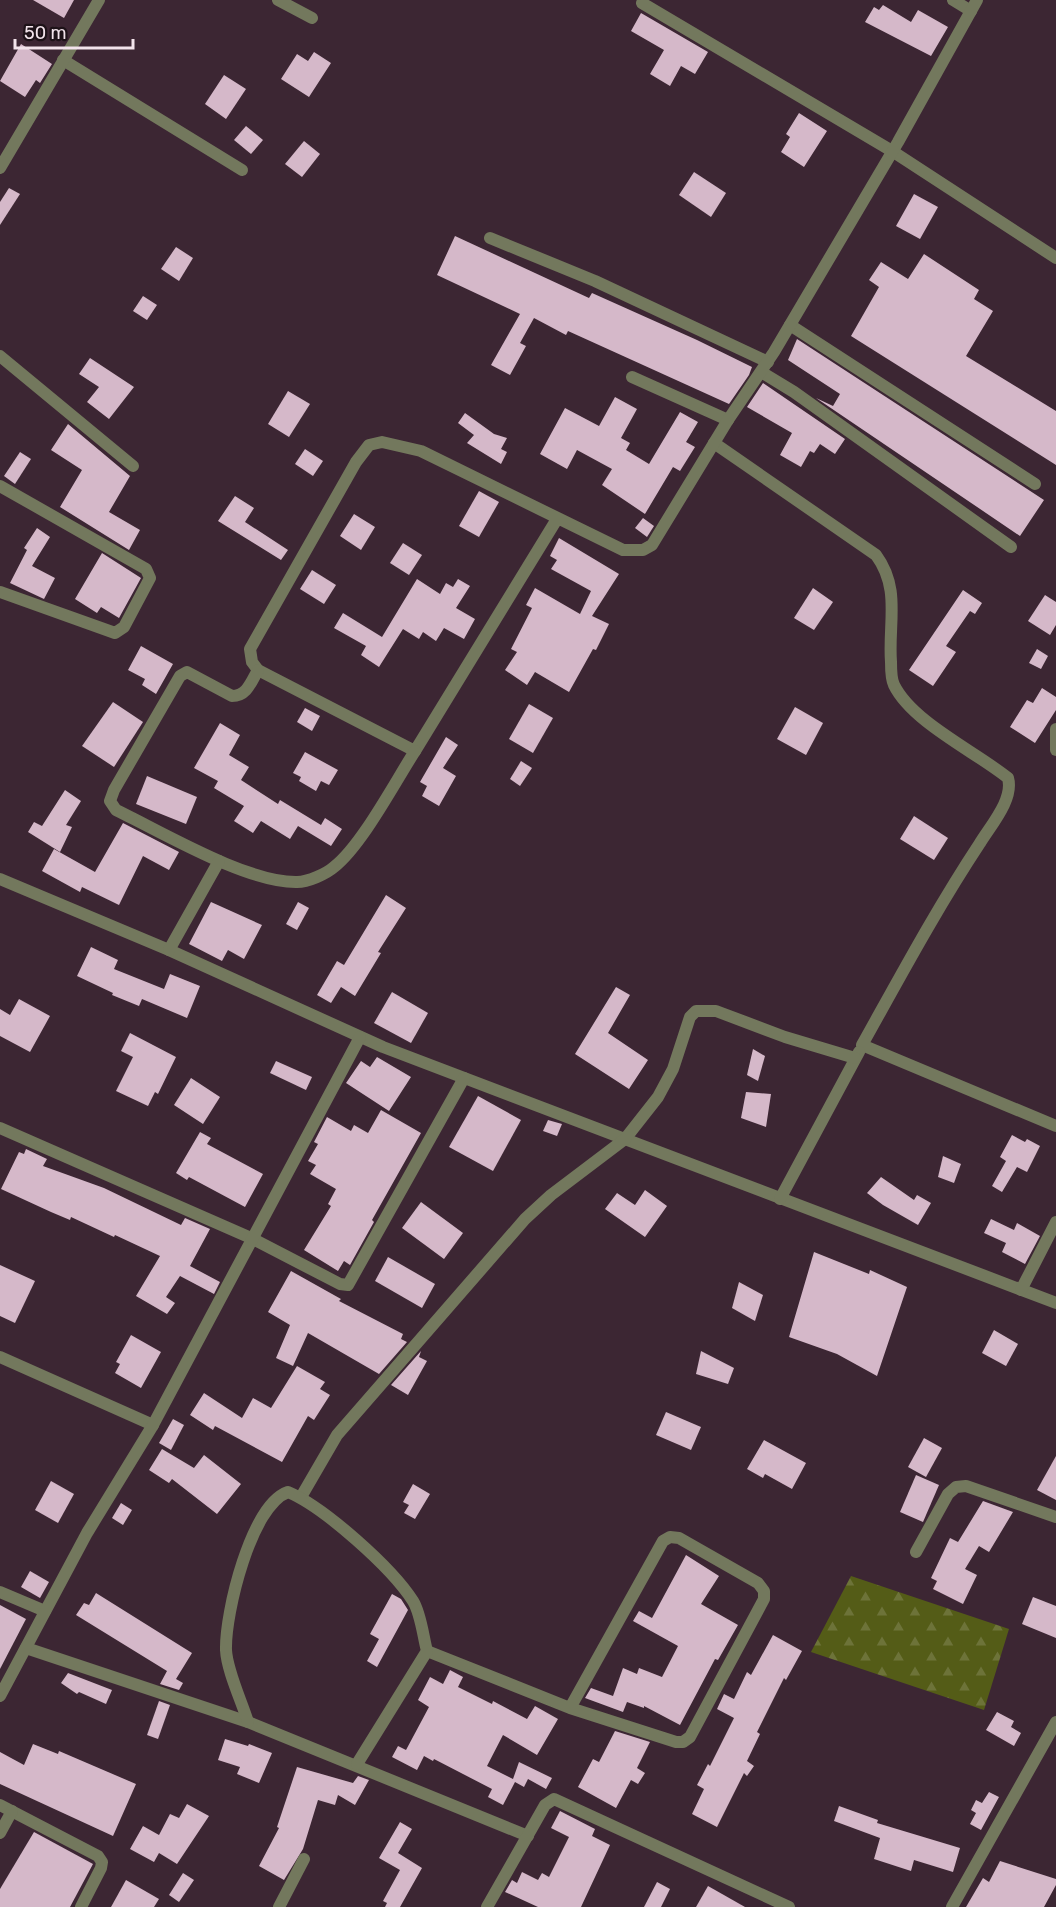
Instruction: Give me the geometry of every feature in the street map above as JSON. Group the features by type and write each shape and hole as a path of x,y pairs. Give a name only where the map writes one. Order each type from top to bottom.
{"street":[{"path":"0,168 99,0"},
{"path":"278,0 312,18"},
{"path":"416,751 258,670 252,662 250,650 356,462 369,445 392,443 421,451 623,550 643,550 652,545 728,420 790,325 974,5 953,0"},
{"path":"642,3 892,151 1056,258"},
{"path":"63,60 242,170"},
{"path":"490,238 595,281 764,367 794,392 1011,548"},
{"path":"790,325 1035,484"},
{"path":"0,356 133,466"},
{"path":"632,377 728,420"},
{"path":"714,443 876,555 886,570 892,588 890,646 893,683 905,701 949,738 1008,778 1011,787 999,813 942,900 780,1199"},
{"path":"0,486 146,568 150,578 124,627 115,633 0,592"},
{"path":"258,670 244,693 238,696 232,696 187,672 180,676 114,790 110,801 116,810 219,861 265,876 299,882 334,867 355,844 416,751 557,519"},
{"path":"1056,729 1056,750"},
{"path":"169,950 219,861"},
{"path":"0,879 169,950 360,1037 1056,1303"},
{"path":"301,1497 338,1435 525,1219 551,1195 625,1139 658,1097 673,1069 690,1017 696,1011 716,1011 784,1037 855,1058"},
{"path":"0,1696 92,1524 153,1425 360,1037"},
{"path":"862,1045 1056,1126"},
{"path":"0,1128 251,1238 340,1284 348,1285 464,1078"},
{"path":"1021,1290 1056,1222"},
{"path":"0,1357 153,1425"},
{"path":"916,1552 948,1494 956,1487 966,1486 1056,1517"},
{"path":"248,1722 226,1653 228,1623 243,1557 278,1495 288,1492 301,1497 359,1544 400,1583 415,1604 426,1651 357,1764"},
{"path":"426,1651 570,1708 676,1742 683,1742 690,1737 764,1599 764,1591 758,1583 679,1538 670,1537 663,1541 570,1708"},
{"path":"0,1592 45,1611"},
{"path":"26,1648 248,1722 357,1764 528,1836"},
{"path":"952,1907 1056,1722"},
{"path":"487,1907 545,1805 554,1799 789,1907"},
{"path":"0,1804 98,1856 102,1862 102,1868 81,1907"},
{"path":"0,1833 12,1811"},
{"path":"279,1907 304,1859"}],"green space":[{"path":"851,1576 1009,1629 984,1710 811,1652"}],"building":[{"path":"33,0 74,0 64,18"},
{"path":"883,5 911,22 918,10 948,27 931,56 865,22 874,7 879,10"},
{"path":"641,13 708,52 695,74 681,66 670,86 650,74 664,50 631,31"},
{"path":"21,44 52,64 40,83 36,80 25,97 0,81"},
{"path":"314,52 331,63 309,97 281,79 297,54 308,61"},
{"path":"224,75 246,89 226,119 205,104"},
{"path":"799,113 827,131 804,167 781,152 790,137 786,134"},
{"path":"246,126 263,140 251,154 234,140"},
{"path":"304,141 320,154 302,177 285,164"},
{"path":"694,172 726,193 711,217 679,195"},
{"path":"9,188 20,194 0,225 0,202"},
{"path":"914,194 938,207 920,239 896,226"},
{"path":"455,236 589,298 592,293 697,340 752,367 749,375 729,404 568,331 566,335 534,318 520,343 526,346 510,375 491,365 520,314 437,275"},
{"path":"176,247 193,258 179,281 161,269"},
{"path":"924,254 979,290 974,299 993,311 966,356 1056,411 1056,465 851,336 879,287 869,280 881,262 908,279"},
{"path":"143,296 157,305 147,320 133,311"},
{"path":"797,339 1044,500 1020,536 816,398 833,406 840,394 788,360"},
{"path":"90,358 134,387 109,419 87,402 99,387 79,374"},
{"path":"763,383 845,439 835,454 820,444 814,453 810,451 801,467 780,455 792,433 747,407"},
{"path":"288,391 310,404 289,437 268,424"},
{"path":"615,397 637,409 621,438 630,443 626,450 649,464 680,412 698,422 686,442 695,447 680,471 673,467 645,514 602,485 612,469 577,450 567,469 540,454 565,408 599,426"},
{"path":"465,413 494,434 507,438 501,449 507,452 501,464 467,443 474,435 458,423"},
{"path":"68,424 130,476 109,512 140,530 129,550 60,507 82,470 51,450"},
{"path":"305,449 323,461 313,476 295,464"},
{"path":"20,452 31,459 15,484 4,476"},
{"path":"479,491 499,502 479,537 459,526"},
{"path":"235,496 254,508 245,522 288,550 281,560 218,521"},
{"path":"354,514 375,527 361,550 340,536"},
{"path":"643,518 654,526 647,537 635,528"},
{"path":"37,528 50,537 32,566 55,578 44,599 10,583 27,550 24,548"},
{"path":"559,538 619,574 592,616 609,624 596,650 593,649 569,692 535,672 527,685 505,670 517,652 511,649 532,608 526,605 535,588 580,614 591,591 551,569 557,560 550,556"},
{"path":"403,543 422,555 409,575 390,563"},
{"path":"102,553 141,578 119,618 101,607 97,613 75,599"},
{"path":"312,570 336,585 324,604 300,589"},
{"path":"417,579 440,594 446,583 453,587 458,579 470,586 456,608 475,619 464,639 444,628 436,641 423,632 419,639 403,629 379,667 361,655 366,646 334,628 343,613 382,637"},
{"path":"813,588 833,602 814,630 794,618"},
{"path":"963,590 982,603 975,614 970,611 946,646 956,652 933,686 909,670"},
{"path":"1045,595 1056,602 1056,625 1050,635 1028,621"},
{"path":"141,646 173,664 156,694 142,685 145,679 128,670"},
{"path":"1037,649 1048,656 1041,669 1029,663"},
{"path":"1042,688 1056,697 1056,710 1035,743 1010,727 1027,700 1033,703"},
{"path":"113,702 143,722 114,767 82,746"},
{"path":"529,704 553,718 533,753 509,739"},
{"path":"795,707 823,723 806,755 777,739"},
{"path":"305,708 320,716 312,731 297,722"},
{"path":"220,723 240,735 229,755 249,767 241,780 278,804 280,800 321,825 325,818 342,829 331,846 298,826 290,839 261,821 253,833 234,821 244,806 214,788 218,781 194,768"},
{"path":"446,737 458,745 443,768 456,776 439,806 422,796 427,786 420,782"},
{"path":"305,752 338,770 329,785 321,781 316,791 299,781 301,777 293,773"},
{"path":"521,761 532,768 520,786 510,779"},
{"path":"147,776 197,797 186,824 136,804"},
{"path":"65,790 81,801 66,825 72,827 60,852 28,832 34,822 42,826"},
{"path":"914,816 948,838 934,860 900,839"},
{"path":"123,823 179,852 169,870 143,856 119,905 82,887 80,892 42,871 54,849 95,872"},
{"path":"386,895 406,908 378,952 381,953 355,996 341,987 331,1003 317,995 337,961 344,965"},
{"path":"211,902 262,925 244,959 228,950 222,961 189,944"},
{"path":"298,902 309,908 297,930 286,924"},
{"path":"91,947 118,960 114,969 164,989 170,974 200,986 187,1018 142,999 139,1006 112,995 113,993 77,976"},
{"path":"616,987 630,995 608,1033 648,1060 629,1089 575,1054"},
{"path":"392,992 428,1013 411,1043 374,1023"},
{"path":"19,999 50,1016 30,1052 0,1036 0,1009 10,1015"},
{"path":"130,1033 176,1057 158,1094 155,1092 148,1106 116,1091 133,1057 121,1051"},
{"path":"753,1049 765,1056 758,1081 747,1075"},
{"path":"377,1057 411,1077 389,1111 346,1083 361,1061 370,1067"},
{"path":"276,1061 312,1077 306,1090 270,1073"},
{"path":"191,1078 220,1097 203,1124 174,1105"},
{"path":"746,1092 771,1094 766,1127 741,1118"},
{"path":"478,1096 521,1120 493,1171 449,1147"},
{"path":"381,1110 421,1133 372,1220 374,1222 350,1265 344,1261 338,1271 304,1250 331,1206 328,1204 336,1189 310,1174 316,1165 308,1161 318,1144 314,1142 327,1117 351,1131 354,1125 368,1133"},
{"path":"548,1120 562,1124 557,1136 543,1131"},
{"path":"200,1132 211,1138 207,1144 263,1174 245,1207 189,1177 187,1180 176,1173"},
{"path":"1012,1135 1040,1146 1027,1172 1017,1167 1002,1192 992,1186 1006,1161 1000,1157"},
{"path":"26,1149 47,1159 43,1166 104,1188 181,1225 185,1218 210,1229 190,1266 220,1282 214,1294 180,1276 166,1297 175,1303 167,1314 136,1296 160,1256 115,1235 114,1237 71,1217 70,1220 1,1189 19,1152 24,1154"},
{"path":"943,1156 961,1164 954,1183 938,1177"},
{"path":"881,1177 914,1200 917,1195 931,1203 918,1225 867,1193"},
{"path":"645,1190 667,1206 645,1237 605,1209 617,1193 635,1205"},
{"path":"421,1202 463,1233 444,1259 402,1228"},
{"path":"991,1219 1014,1230 1017,1223 1040,1236 1025,1264 1002,1252 1006,1243 984,1233"},
{"path":"814,1252 869,1274 870,1270 907,1287 877,1376 837,1354 789,1337"},
{"path":"388,1257 435,1284 422,1308 375,1281"},
{"path":"0,1265 35,1281 15,1323 0,1316"},
{"path":"291,1271 341,1299 339,1301 403,1334 401,1339 407,1342 379,1374 308,1333 293,1366 276,1358 290,1325 268,1312"},
{"path":"739,1282 763,1295 755,1321 732,1308"},
{"path":"994,1330 1018,1344 1006,1366 982,1353"},
{"path":"131,1335 161,1352 141,1388 115,1373 120,1364 116,1362"},
{"path":"421,1351 419,1357 427,1361 408,1395 391,1385"},
{"path":"701,1351 734,1368 728,1384 696,1374"},
{"path":"297,1366 325,1382 320,1389 330,1395 314,1420 308,1416 282,1462 215,1426 213,1430 190,1415 204,1393 242,1418 253,1398 271,1408"},
{"path":"666,1412 701,1427 691,1450 656,1435"},
{"path":"173,1419 184,1425 171,1450 159,1443"},
{"path":"924,1438 942,1448 926,1477 908,1467"},
{"path":"764,1440 806,1463 792,1489 765,1474 763,1478 747,1469"},
{"path":"162,1449 194,1468 204,1455 241,1484 217,1514 172,1479 169,1483 149,1470"},
{"path":"1056,1456 1056,1500 1037,1490"},
{"path":"916,1475 939,1485 923,1522 900,1512"},
{"path":"51,1481 74,1494 58,1523 35,1510"},
{"path":"413,1484 430,1494 415,1519 404,1513 409,1505 403,1502"},
{"path":"983,1501 1013,1512 989,1552 979,1546 965,1569 977,1575 963,1604 933,1589 937,1581 931,1578 950,1538 958,1542"},
{"path":"121,1503 132,1510 123,1525 112,1518"},
{"path":"686,1555 719,1576 701,1604 738,1625 718,1660 715,1659 680,1725 644,1706 644,1708 627,1702 623,1712 585,1698 591,1688 613,1696 623,1668 637,1674 639,1668 662,1677 678,1646 633,1621 639,1611 652,1618"},
{"path":"30,1571 49,1582 40,1598 21,1587"},
{"path":"96,1593 192,1653 176,1679 183,1683 179,1690 160,1684 167,1671 76,1615 84,1603 89,1605"},
{"path":"392,1594 401,1599 408,1610 377,1667 367,1661 379,1639 370,1634"},
{"path":"1033,1597 1056,1606 1056,1638 1022,1624"},
{"path":"0,1605 26,1619 0,1669"},
{"path":"773,1635 802,1651 786,1680 784,1678 757,1732 760,1734 747,1761 754,1766 747,1776 744,1773 717,1827 692,1814 704,1789 697,1785 708,1764 710,1766 734,1718 717,1709 724,1694 734,1699 747,1672 751,1675"},
{"path":"450,1670 463,1677 458,1687 492,1704 493,1701 527,1719 535,1706 558,1719 537,1755 503,1735 487,1766 513,1779 519,1762 552,1778 546,1789 528,1779 524,1787 515,1782 503,1805 488,1797 492,1789 434,1759 433,1761 424,1756 417,1770 392,1757 398,1746 406,1750 429,1707 418,1700 430,1677 443,1684"},
{"path":"68,1673 112,1690 106,1704 79,1692 77,1694 61,1683"},
{"path":"159,1701 170,1705 158,1739 147,1735"},
{"path":"997,1712 1014,1721 1011,1727 1021,1733 1014,1746 986,1730"},
{"path":"615,1731 650,1742 637,1768 645,1773 638,1784 631,1780 616,1808 578,1787 593,1759 599,1762"},
{"path":"225,1739 248,1746 249,1744 272,1753 259,1783 237,1774 240,1767 218,1760"},
{"path":"33,1744 58,1754 59,1751 136,1784 113,1836 0,1784 0,1752 24,1765"},
{"path":"297,1767 353,1783 358,1776 369,1780 355,1805 338,1795 335,1805 318,1800 303,1849 284,1880 259,1866 279,1828 277,1827"},
{"path":"989,1792 999,1797 981,1830 970,1824 976,1813 971,1810 976,1800 982,1803"},
{"path":"187,1804 209,1816 177,1864 159,1853 154,1862 130,1849 143,1826 159,1835 170,1814 179,1818"},
{"path":"839,1806 878,1820 877,1823 960,1848 953,1872 914,1860 911,1871 874,1859 880,1838 834,1821"},
{"path":"560,1811 595,1829 592,1836 610,1845 581,1907 538,1907 505,1892 512,1880 517,1883 522,1872 538,1880 542,1873 549,1877 569,1837 551,1828"},
{"path":"400,1822 412,1829 398,1853 422,1868 400,1907 385,1907 387,1903 383,1901 400,1870 379,1858"},
{"path":"34,1832 93,1864 70,1907 0,1907 0,1889"},
{"path":"1000,1861 1056,1879 1056,1885 1044,1907 966,1907 983,1878 989,1882"},
{"path":"183,1873 194,1880 179,1902 169,1895"},
{"path":"126,1880 159,1899 154,1907 111,1907"},
{"path":"657,1882 670,1889 661,1907 644,1907"},
{"path":"708,1886 745,1907 696,1907"}]}
